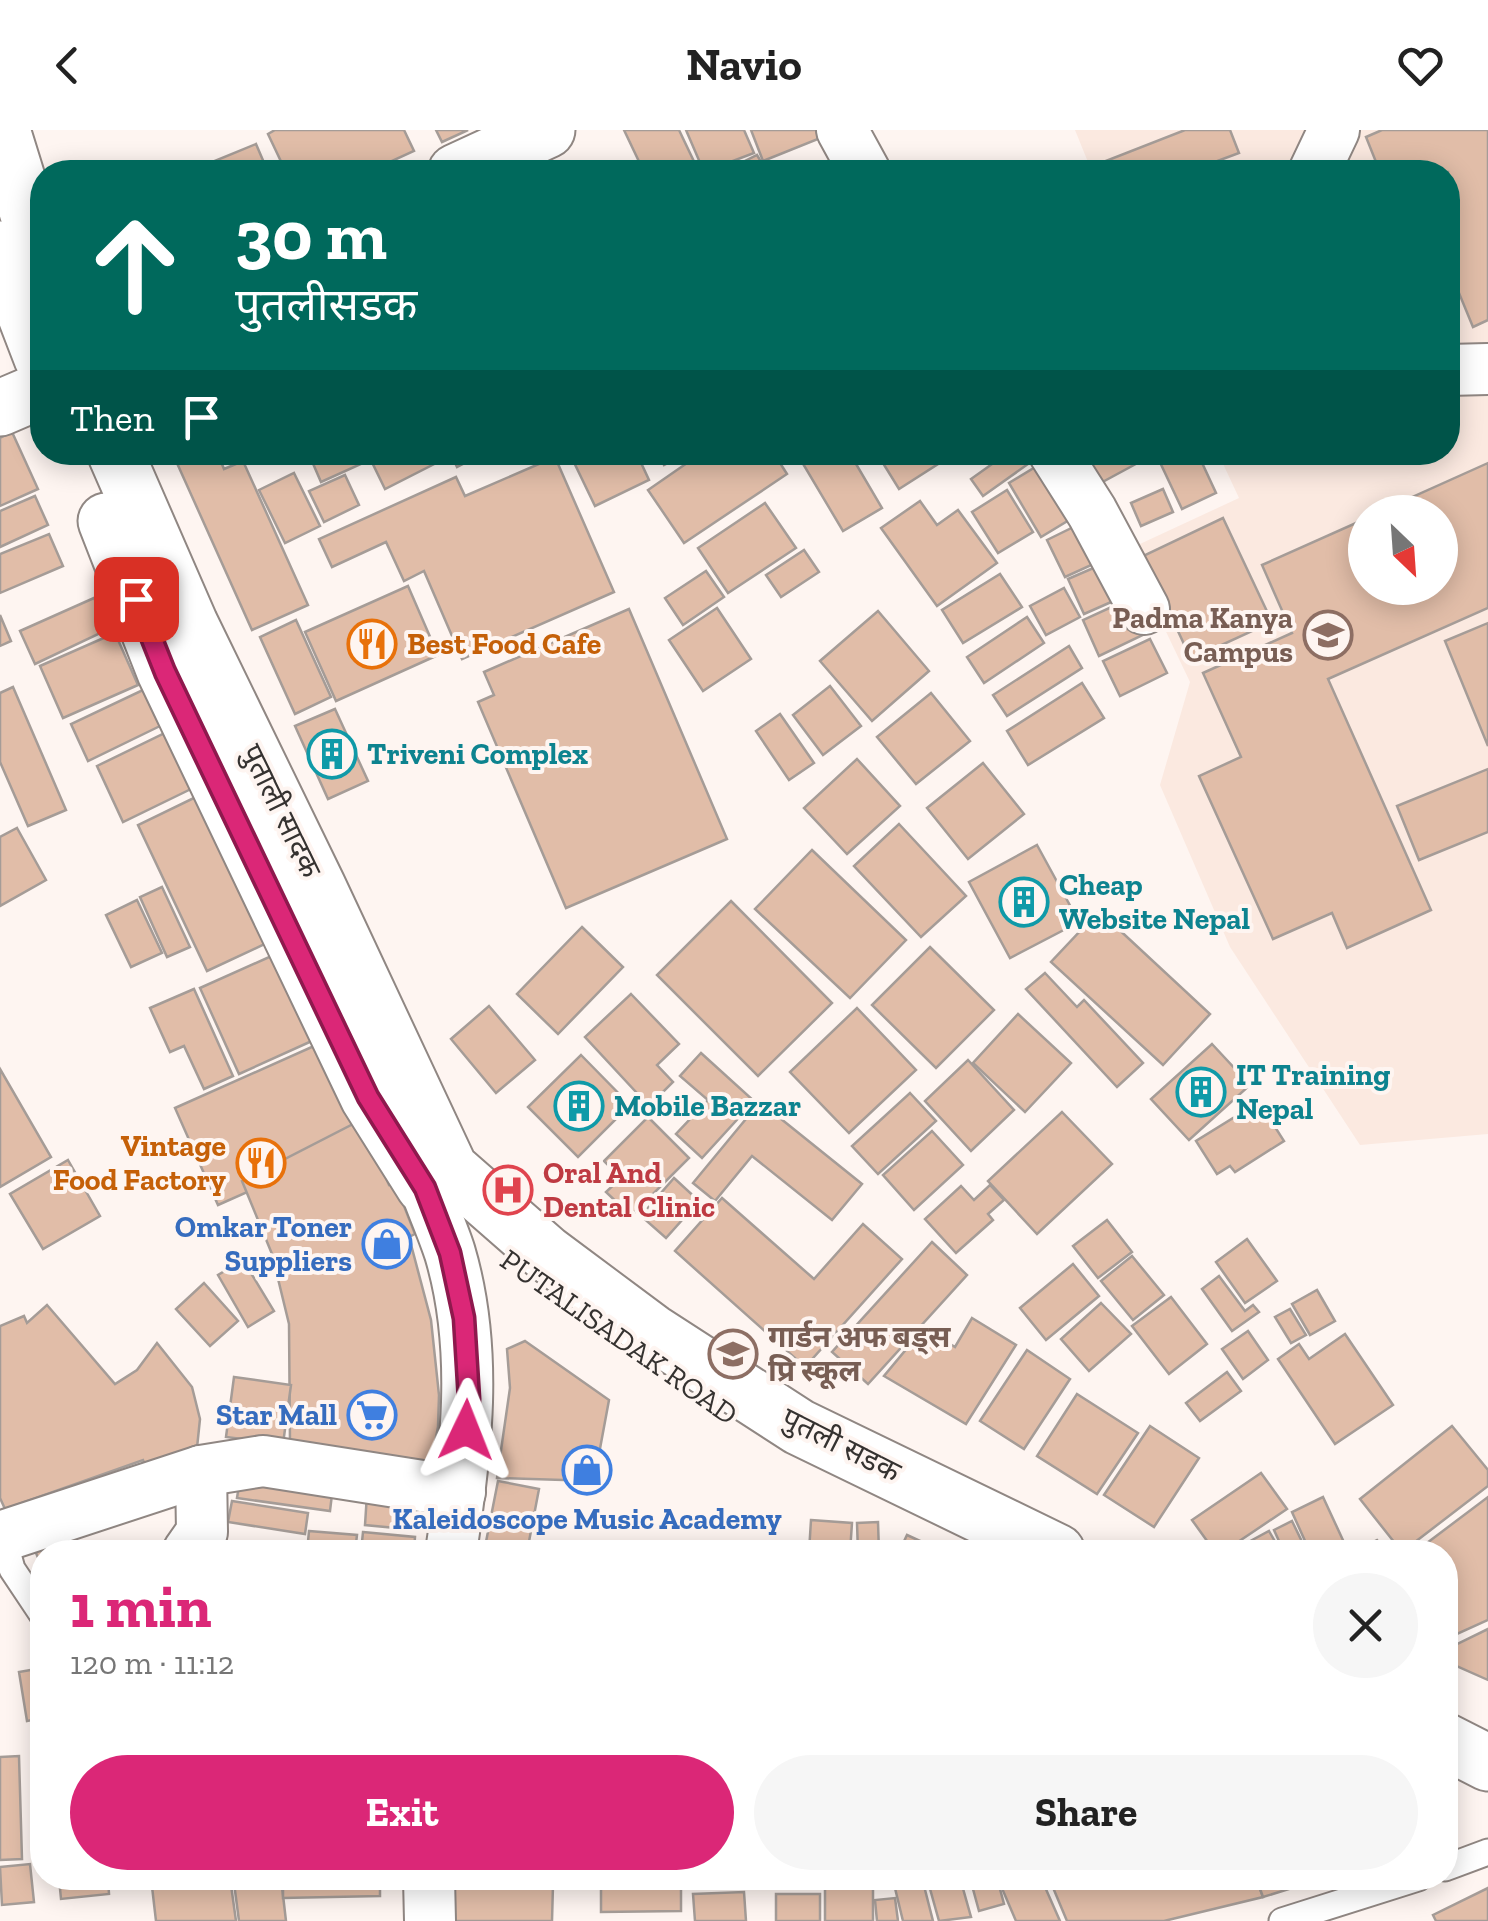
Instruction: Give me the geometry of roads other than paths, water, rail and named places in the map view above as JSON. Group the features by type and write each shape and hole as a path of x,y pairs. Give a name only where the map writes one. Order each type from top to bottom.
{"main road":[{"path":"2,130 30,220"},
{"path":"482,160 547,130"},
{"path":"0,249 30,327"},
{"path":"0,408 30,395"},
{"path":"84,465 165,672 368,1097 437,1178"},
{"name":"पुताली सादक","path":"121,465 190,624 318,887 437,1178"},
{"name":"PUTALISADAK ROAD","path":"437,1178 517,1272 619,1344 759,1434 962,1540"},
{"name":"पुतली सडक","path":"437,1178 652,1332 799,1427 1032,1540"},
{"path":"1458,1747 1488,1762"},
{"path":"1458,1778 1488,1792"}],"street":[{"path":"842,130 858,160"},
{"path":"1320,160 1334,130"},
{"path":"1460,370 1488,369"},
{"path":"1062,465 1144,610"},
{"path":"437,1178 464,1318 469,1399 452,1540"},
{"path":"1,1538 201,1472 263,1461 460,1492"},
{"path":"196,1540 202,1532 201,1472"},
{"path":"429,1890 430,1921"}],"lane":[{"path":"1,1538 12,1569 30,1596"},
{"path":"1458,1863 1488,1852"},
{"path":"1282,1921 1380,1890"}],"place":[{"name":"Padma Kanya Campus","path":"1328,635"},
{"name":"Best Food Cafe","path":"372,644"},
{"name":"Triveni Complex","path":"332,754"},
{"name":"Cheap Website Nepal","path":"1024,902"},
{"name":"IT Training Nepal","path":"1201,1092"},
{"name":"Mobile Bazzar","path":"579,1106"},
{"name":"Vintage Food Factory","path":"261,1163"},
{"name":"Oral And Dental Clinic","path":"508,1190"},
{"name":"Omkar Toner Suppliers","path":"387,1244"},
{"name":"गार्डन अफ बड्स प्रि स्कूल","path":"733,1354"},
{"name":"Star Mall","path":"372,1415"},
{"name":"Kaleidoscope Music Academy","path":"587,1470"}]}
